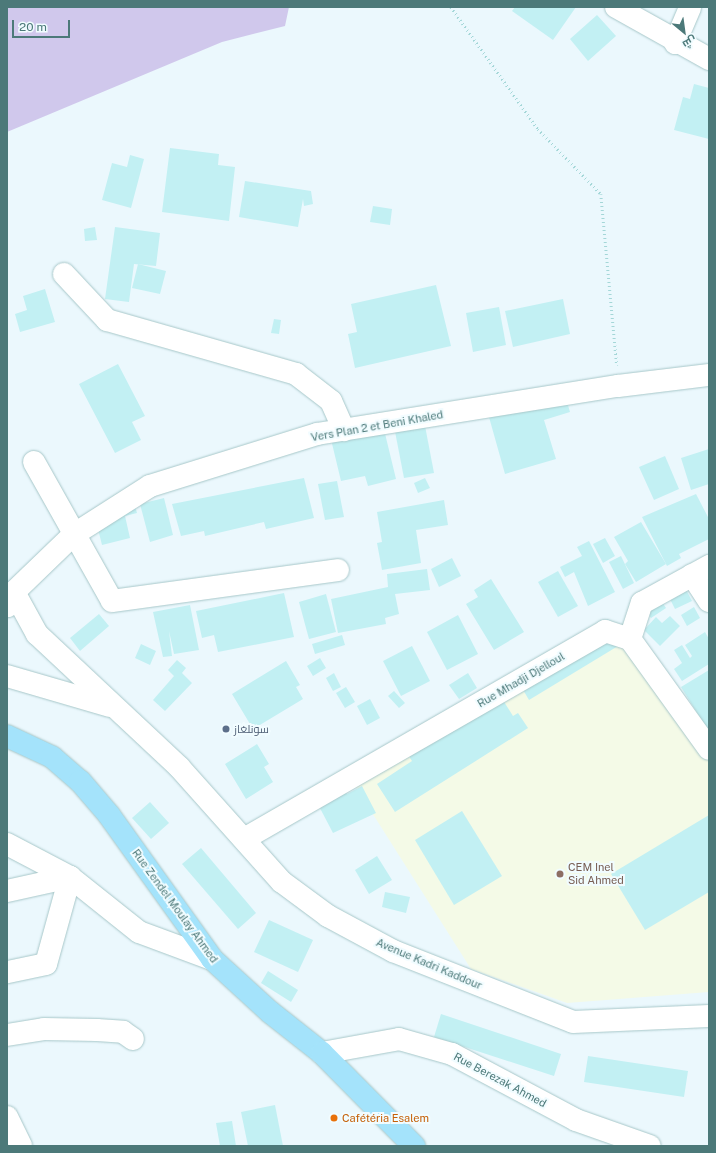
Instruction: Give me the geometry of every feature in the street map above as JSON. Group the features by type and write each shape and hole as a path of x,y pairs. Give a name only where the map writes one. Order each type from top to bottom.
{"main road":[{"name":"Rue Zendel Moulay Ahmed","path":"7,736 52,757 80,781 109,815 212,959 270,1012 322,1053 414,1146"}],"street":[{"path":"616,7 675,43 709,59"},
{"path":"675,43 690,7"},
{"path":"64,274 108,320 296,374 331,401 344,430"},
{"name":"Vers Plan 2 et Beni Khaled","path":"10,600 73,535 150,486 317,434 618,386 709,375"},
{"path":"34,462 73,535 112,601 338,570"},
{"path":"709,601 700,571 642,603 630,639 709,749"},
{"name":"Avenue Kadri Kaddour","path":"10,600 37,634 179,767 282,882 328,916 393,951 573,1022 709,1016"},
{"name":"Rue Mhadji Djelloul","path":"244,839 298,810 605,631 630,639"},
{"name":"Avenue Kadri Kaddour","path":"7,676 115,708"},
{"path":"7,844 70,877 140,932 212,959"},
{"path":"7,891 70,877"},
{"path":"7,972 46,964 70,877"},
{"path":"7,1035 44,1029 97,1030 123,1032 133,1039"},
{"name":"Rue Berezak Ahmed","path":"322,1053 392,1040 407,1041 452,1054 576,1120 650,1146"},
{"path":"7,1117 21,1146"}],"path":[{"path":"451,7 538,129 601,194 618,386"}],"shaded area":[{"path":"7,7 289,7 285,26 222,42 7,132"},
{"name":"CEM Inel Sid Ahmed","path":"605,631 630,639 709,757 709,992 567,1003 471,969 350,778"}],"building":[{"path":"515,7 576,7 553,40 512,11"},
{"path":"597,15 616,36 588,61 570,39"},
{"path":"694,84 709,88 709,139 674,130 683,97 690,99"},
{"path":"170,148 219,154 218,165 235,167 229,221 162,212"},
{"path":"130,155 144,159 131,208 102,200 112,163 127,167"},
{"path":"245,181 311,191 313,204 304,206 303,199 298,227 239,217"},
{"path":"373,206 392,209 390,225 370,222"},
{"path":"95,227 97,240 85,241 84,229"},
{"path":"115,227 160,233 156,266 134,264 129,302 105,299"},
{"path":"138,264 166,271 160,294 132,288"},
{"path":"436,285 451,346 355,368 348,334 357,332 351,304"},
{"path":"45,289 55,322 20,332 15,314 27,310 23,296"},
{"path":"563,299 570,334 513,347 505,311"},
{"path":"499,307 506,345 473,352 466,313"},
{"path":"274,319 281,320 279,334 271,333"},
{"path":"118,364 145,416 132,422 141,440 115,453 79,384"},
{"path":"563,388 570,412 544,420 556,459 505,474 487,410"},
{"path":"422,410 434,473 404,478 392,416"},
{"path":"381,417 396,479 368,486 365,476 341,481 329,431"},
{"path":"709,449 709,484 691,490 681,458"},
{"path":"665,456 679,489 654,500 639,467"},
{"path":"304,478 314,518 266,529 264,522 205,536 204,531 181,536 172,504"},
{"path":"425,478 430,488 418,493 414,483"},
{"path":"337,481 344,517 325,520 318,484"},
{"path":"696,494 709,519 709,539 679,554 681,558 667,566 642,517"},
{"path":"164,498 173,535 150,542 140,504"},
{"path":"133,499 137,513 125,516 130,538 102,545 95,517"},
{"path":"444,500 448,525 416,530 421,563 382,570 377,543 382,542 377,512"},
{"path":"641,522 666,564 636,582 625,564 628,561 614,537"},
{"path":"605,538 615,556 603,563 593,544"},
{"path":"589,541 615,592 588,606 574,572 565,577 560,567 582,556 577,547"},
{"path":"621,556 634,583 623,589 609,562"},
{"path":"452,558 461,576 439,587 431,569"},
{"path":"427,569 430,590 395,594 399,614 385,618 386,624 338,633 331,599 388,587 387,574"},
{"path":"558,571 578,606 558,617 538,582"},
{"path":"491,579 524,632 494,650 466,604 478,597 474,590"},
{"path":"683,584 692,601 675,609 667,593"},
{"path":"654,590 666,608 651,618 647,612 636,619 628,607"},
{"path":"284,593 294,637 218,652 214,635 202,638 196,611"},
{"path":"326,594 336,632 309,639 299,602"},
{"path":"190,605 199,650 174,654 169,631 172,656 163,657 153,612"},
{"path":"694,607 700,618 687,626 681,615"},
{"path":"99,614 109,626 80,651 70,638"},
{"path":"458,615 478,654 447,670 427,632"},
{"path":"670,616 680,626 660,646 644,630 656,617 662,623"},
{"path":"608,619 623,643 529,700 515,676"},
{"path":"705,632 709,639 709,664 682,681 674,669 682,663 674,650 682,645 690,658 692,656 685,645"},
{"path":"342,635 345,645 315,654 312,644"},
{"path":"141,644 156,651 150,665 135,658"},
{"path":"412,646 430,681 401,696 383,661"},
{"path":"320,658 326,668 313,676 307,666"},
{"path":"177,660 186,668 182,673 192,683 165,711 153,700 174,676 168,670"},
{"path":"286,661 300,685 296,687 303,699 253,729 232,694"},
{"path":"709,670 709,732 681,687"},
{"path":"334,673 341,687 333,691 326,678"},
{"path":"468,673 477,688 459,699 449,685"},
{"path":"494,686 513,716 518,713 528,728 395,812 377,784 412,761 401,744"},
{"path":"346,687 355,702 345,708 336,693"},
{"path":"394,691 405,703 399,708 388,696"},
{"path":"370,699 380,718 367,725 357,706"},
{"path":"257,744 269,764 264,767 273,782 246,799 225,764"},
{"path":"338,776 347,794 362,786 376,813 333,833 311,791"},
{"path":"150,802 169,823 151,839 132,818"},
{"path":"462,811 502,876 454,905 415,840"},
{"path":"709,815 709,892 645,930 611,874"},
{"path":"201,848 256,913 238,929 182,864"},
{"path":"377,856 392,880 369,894 355,870"},
{"path":"385,892 410,897 406,913 382,907"},
{"path":"269,920 313,940 298,972 254,952"},
{"path":"268,971 298,990 291,1002 261,983"},
{"path":"441,1014 561,1054 554,1076 434,1037"},
{"path":"588,1056 688,1071 684,1097 584,1082"},
{"path":"275,1105 283,1146 248,1146 241,1112"},
{"path":"232,1121 236,1146 220,1146 216,1123"}],"place":[{"name":"سونلغاز","path":"226,729"},
{"name":"CEM Inel Sid Ahmed","path":"560,874"},
{"name":"Cafétéria Esalem","path":"334,1118"}]}
